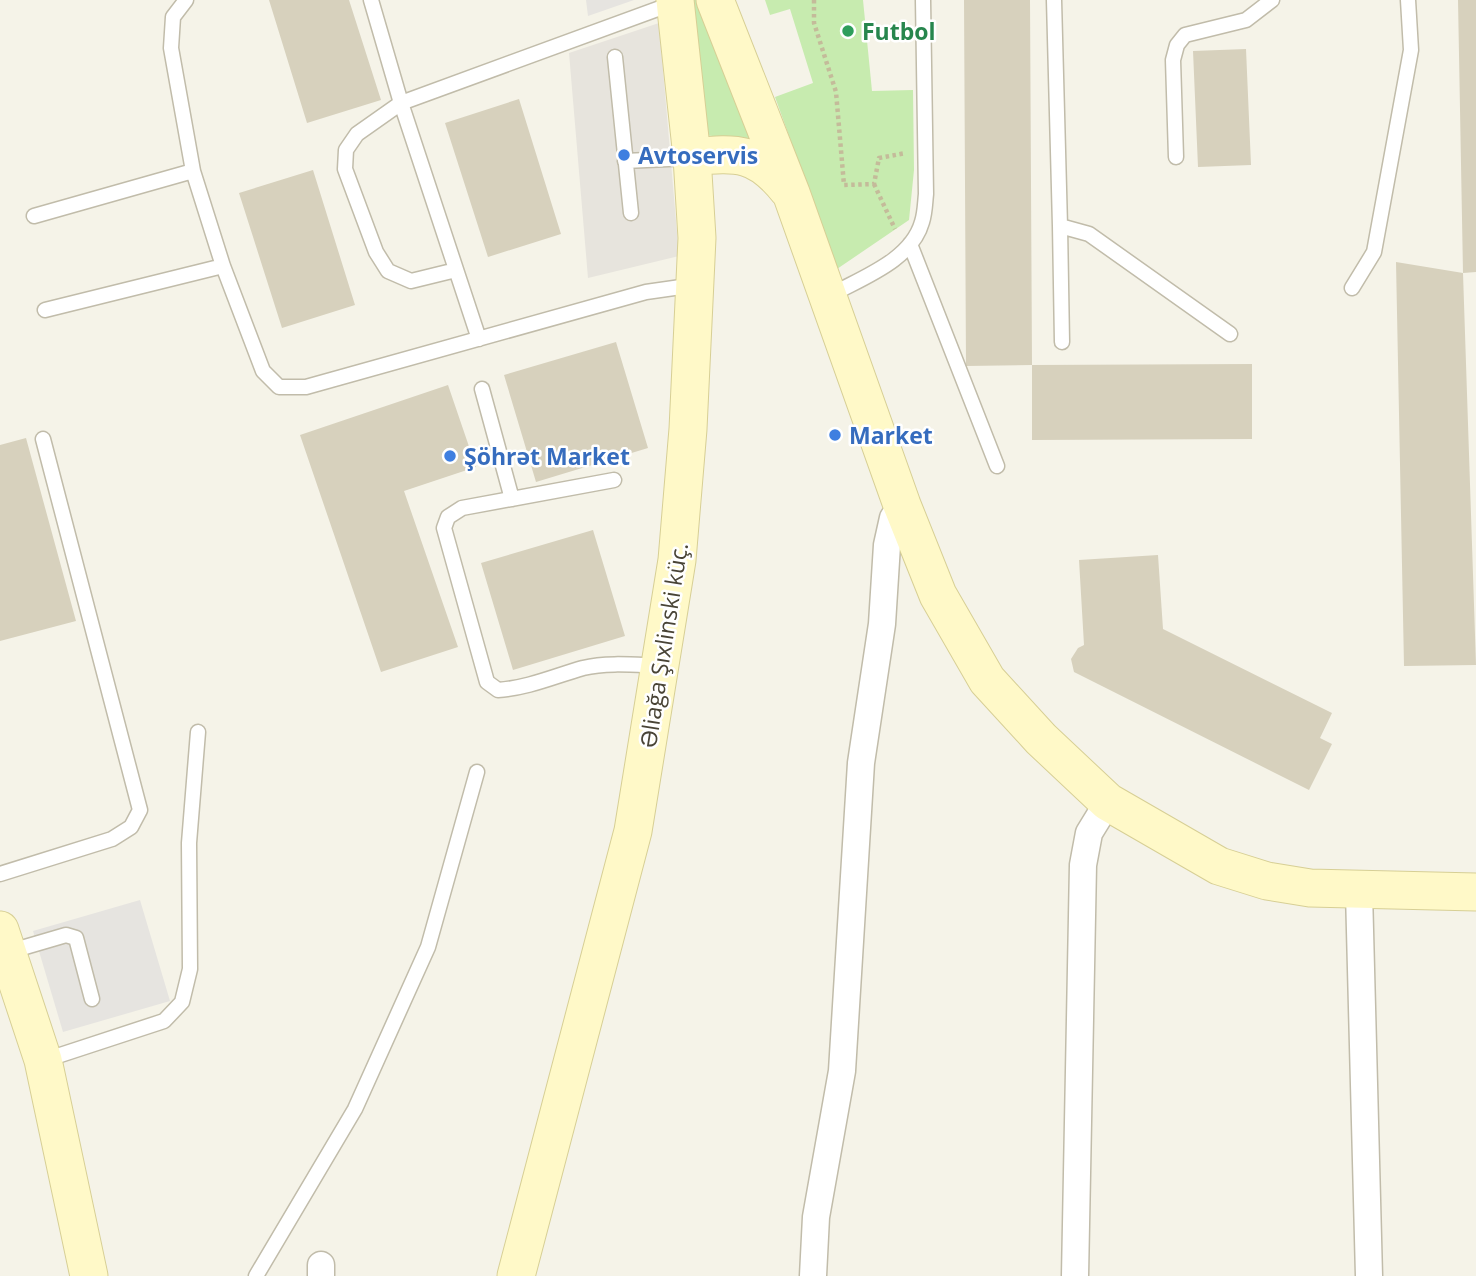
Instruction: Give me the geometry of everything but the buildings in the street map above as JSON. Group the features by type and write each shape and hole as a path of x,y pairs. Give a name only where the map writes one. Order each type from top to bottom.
{"main road":[{"path":"715,0 791,193 902,505 938,594 987,680 1041,739 1108,802 1219,866 1267,881 1359,892 1476,892"},
{"name":"Əliağa Şıxlinski küç.","path":"516,1276 633,831 662,666 679,547 696,284 692,158 675,1"},
{"path":"692,158 728,154 749,158 767,166 791,193"},
{"path":"3,941 43,1060 89,1276"}],"street":[{"path":"813,1276 816,1217 842,1071 861,763 882,624 887,545 893,519 902,505"},
{"path":"1074,1276 1083,865 1089,833 1108,802"},
{"path":"1359,892 1369,1276"}],"lane":[{"path":"186,0 173,16 171,48 193,171 223,266 263,371 279,387 306,387 646,292 696,284"},
{"path":"371,0 401,103 480,339"},
{"path":"828,296 887,265 910,244 922,223 926,194 923,0"},
{"path":"1054,0 1062,342"},
{"path":"1176,157 1173,60 1177,45 1185,34 1246,20 1272,0"},
{"path":"1352,288 1374,252 1410,50 1408,0"},
{"path":"456,270 411,281 388,271 376,251 345,169 346,150 357,134 401,103 675,1"},
{"path":"615,57 631,213"},
{"path":"625,161 692,158"},
{"path":"34,215 193,171"},
{"path":"1060,226 1089,233 1230,334"},
{"path":"910,244 997,466"},
{"path":"45,310 223,266"},
{"path":"482,389 512,499"},
{"path":"0,874 112,839 131,827 140,810 43,439"},
{"path":"614,480 462,508 448,517 444,528 487,682 498,690 518,689 586,667 611,664 662,666"},
{"path":"43,1060 164,1021 182,1002 190,969 189,843 198,732"},
{"path":"256,1276 355,1109 428,947 477,772"},
{"path":"3,941 66,935 76,939 92,999"}],"path":[{"path":"814,0 814,23 835,92 844,185 874,184"},
{"path":"895,229 874,184 879,158 914,152"}],"shaded area":[{"path":"586,0 634,0 588,16"},
{"name":"Avtoservis","path":"659,23 679,256 588,278 569,53"},
{"path":"140,900 170,1001 63,1032 33,931"}],"green space":[{"path":"689,0 698,0 760,141 703,135"},
{"path":"765,0 863,0 872,91 913,90 914,170 909,220 837,269 775,97 813,83 790,9 770,15"}],"place":[{"name":"Futbol","path":"848,31"},
{"name":"Avtoservis","path":"624,155"},
{"name":"Market","path":"835,435"},
{"name":"Şöhrət Market","path":"450,456"}]}
